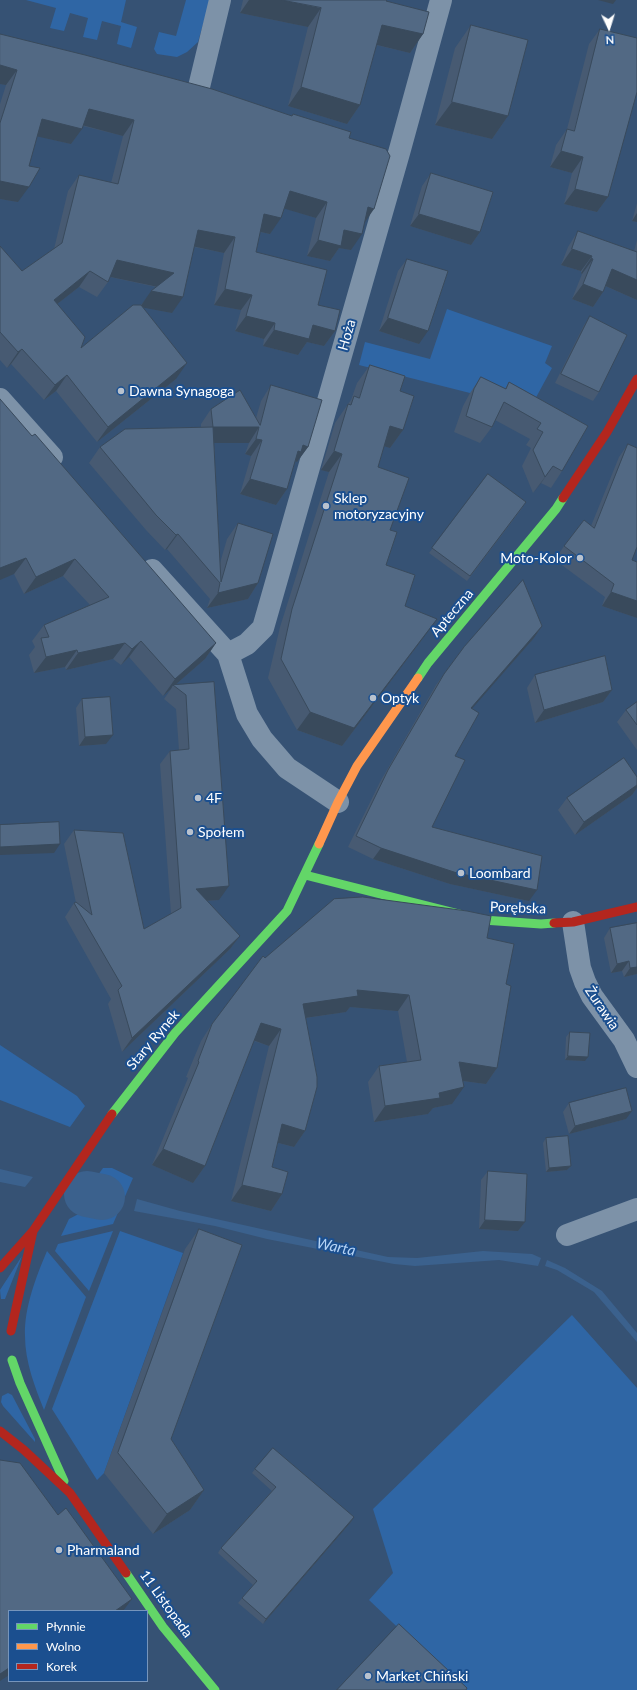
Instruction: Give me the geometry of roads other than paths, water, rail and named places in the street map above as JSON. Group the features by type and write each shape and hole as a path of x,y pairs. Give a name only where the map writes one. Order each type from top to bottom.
{"street":[{"path":"198,91 220,0"},
{"name":"Hoża","path":"228,654 247,644 262,628 399,154 441,0"},
{"path":"175,85 220,98"},
{"path":"377,147 399,154"},
{"name":"Apteczna","path":"305,875 338,802 357,766 428,663 556,509 607,432 637,379"},
{"path":"0,399 67,474"},
{"path":"140,555 228,654 248,714 262,739 287,768 338,802"},
{"name":"Porębska","path":"305,875 367,892 483,920 541,924 573,922 637,907"},
{"name":"Stary Rynek","path":"2,1264 33,1231 112,1113 175,1033 287,911 305,875"},
{"name":"Żurawia","path":"573,922 580,968 585,982 592,996 624,1040 637,1067"},
{"path":"566,1235 637,1209"},
{"name":"Stary Rynek","path":"4,1316 12,1335 33,1231"},
{"name":"11 Listopada","path":"6,1373 12,1356 20,1383 70,1493 160,1623 216,1690"},
{"name":"11 Listopada","path":"0,1431 24,1450 70,1493"}],"water":[{"path":"0,1169 33,1177 25,1187 0,1182"},
{"path":"137,1199 180,1211 388,1257 417,1258 483,1251 532,1254 541,1258 538,1266 499,1260 415,1266 394,1264 267,1239 215,1226 134,1211"},
{"path":"547,1260 565,1268 602,1291 637,1333 637,1342 594,1292 557,1270 545,1266"}],"waterway":[{"name":"Warta","path":"87,1194 102,1197"}],"place":[{"name":"Dawna Synagoga","path":"121,391"},
{"name":"Sklep motoryzacyjny","path":"326,506"},
{"name":"Moto-Kolor","path":"580,558"},
{"name":"Optyk","path":"373,698"},
{"name":"4F","path":"198,798"},
{"name":"Społem","path":"190,832"},
{"name":"Loombard","path":"461,873"},
{"name":"Pharmaland","path":"59,1550"},
{"name":"Market Chiński","path":"368,1676"}]}
